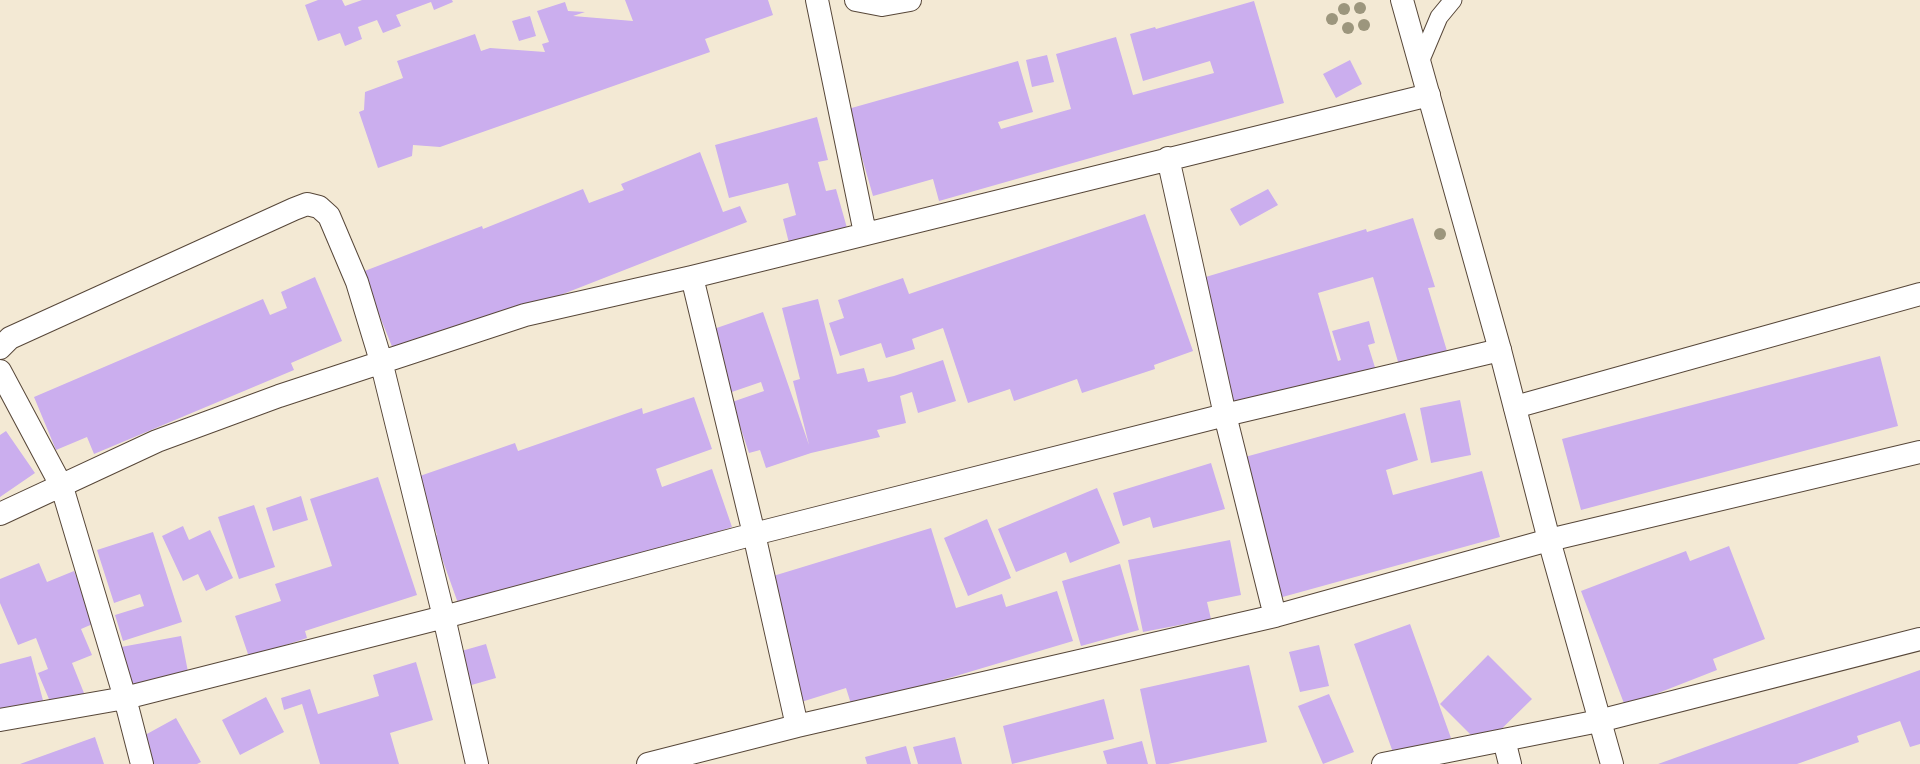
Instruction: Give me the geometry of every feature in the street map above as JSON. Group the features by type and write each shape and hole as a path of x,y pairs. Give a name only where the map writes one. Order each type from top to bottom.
{"street":[{"path":"817,0 865,234"},
{"path":"856,0 882,5 910,0"},
{"path":"1402,0 1500,350 1549,540 1612,764"},
{"path":"0,514 62,487 157,441 279,396 381,361 525,315 692,277 1168,158 1429,95"},
{"path":"1168,158 1225,415 1275,616"},
{"path":"0,348 10,338 307,204 319,207 329,216 357,282 381,361 444,618 477,764"},
{"path":"692,277 754,534 797,726"},
{"path":"1515,406 1920,294"},
{"path":"0,720 125,698 444,618 754,534 1225,415 1500,350"},
{"path":"0,370 62,487 125,698 142,764"},
{"path":"648,764 797,726 1275,616 1549,540 1920,452"},
{"path":"1383,764 1599,721 1920,639"},
{"path":"1504,740 1510,764"}],"lane":[{"path":"1420,62 1439,17 1453,0"}],"building":[{"path":"318,0 342,0 345,6 362,0 452,0 453,2 434,10 431,2 396,15 401,26 383,33 377,20 358,27 362,39 345,46 340,33 318,41 305,5"},
{"path":"625,0 768,0 773,15 705,39 710,52 440,147 413,145 412,156 378,168 359,112 364,110 365,92 403,78 397,61 475,34 481,51 490,48 545,52 542,44 549,42 537,11 565,2 568,11 585,12 573,16 633,21"},
{"path":"1254,1 1284,103 939,201 933,179 873,196 848,109 1018,61 1033,112 998,122 1001,129 1071,109 1056,54 1116,37 1133,95 1214,73 1210,61 1143,81 1130,34 1155,27 1156,29"},
{"path":"530,16 536,36 519,41 512,21"},
{"path":"1047,55 1054,82 1032,87 1026,60"},
{"path":"1350,60 1362,84 1336,98 1323,74"},
{"path":"817,117 828,160 818,162 826,191 836,189 847,228 789,243 783,219 796,215 788,183 729,198 715,145"},
{"path":"700,152 723,212 740,206 747,222 397,359 362,272 482,226 483,229 583,189 589,203 624,190 621,184"},
{"path":"1268,189 1278,205 1240,226 1230,209"},
{"path":"1145,214 1193,351 1154,365 1155,369 1082,393 1077,379 1014,401 1010,389 968,403 943,328 912,339 915,349 886,358 881,343 840,356 829,323 844,318 838,300 903,278 909,294"},
{"path":"1413,218 1435,287 1428,288 1447,351 1399,365 1373,277 1318,293 1338,361 1341,360 1332,331 1369,321 1375,343 1368,345 1378,377 1292,403 1287,389 1233,405 1199,279 1366,229 1367,232"},
{"path":"315,277 342,341 291,363 294,370 94,454 87,437 56,450 34,397 263,299 270,315 287,308 281,292"},
{"path":"818,299 837,374 864,368 868,382 894,376 943,360 956,401 918,413 912,392 900,396 906,423 877,430 880,437 811,453 766,468 760,450 749,453 732,402 764,391 761,382 726,394 705,332 763,312 809,445 793,381 800,379 782,308"},
{"path":"1880,356 1898,426 1581,510 1562,439"},
{"path":"694,397 712,449 656,469 662,487 712,469 732,527 464,620 434,536 437,535 417,477 515,443 518,451 642,408 643,414"},
{"path":"1460,400 1471,455 1431,463 1420,408"},
{"path":"1405,413 1418,460 1386,470 1393,495 1482,471 1500,537 1268,601 1245,457"},
{"path":"6,431 35,473 0,497 0,435"},
{"path":"1211,463 1225,509 1153,528 1150,517 1123,526 1113,493"},
{"path":"378,477 417,595 305,631 307,638 249,657 235,616 281,601 275,584 332,566 310,499"},
{"path":"1097,488 1120,543 1070,563 1066,552 1016,572 998,529"},
{"path":"301,496 308,520 273,531 266,508"},
{"path":"254,505 275,567 239,579 218,517"},
{"path":"987,519 1011,578 968,596 944,538"},
{"path":"183,526 189,540 210,530 233,578 206,591 198,574 183,581 162,536"},
{"path":"931,528 956,608 1002,594 1006,607 1057,591 1073,641 852,707 846,688 798,703 760,580"},
{"path":"153,532 182,622 123,641 115,615 144,606 140,594 114,603 97,550"},
{"path":"1230,540 1241,595 1207,602 1211,619 1143,632 1128,560"},
{"path":"1729,546 1765,639 1713,659 1717,670 1625,706 1581,591 1686,551 1690,561"},
{"path":"39,563 47,582 74,571 95,623 81,629 92,655 72,663 86,698 54,711 38,673 48,669 36,638 18,645 0,603 0,579"},
{"path":"1120,564 1139,630 1081,646 1062,581"},
{"path":"1410,624 1451,738 1395,758 1354,644"},
{"path":"181,636 189,677 128,688 121,647"},
{"path":"486,644 496,678 468,686 458,652"},
{"path":"1319,645 1329,686 1300,692 1289,652"},
{"path":"1488,655 1532,699 1483,747 1440,704"},
{"path":"31,656 44,704 0,716 0,664"},
{"path":"416,662 433,720 390,733 399,764 320,764 302,704 284,710 281,698 310,689 318,714 379,696 373,675"},
{"path":"1249,665 1267,742 1168,764 1156,764 1140,689"},
{"path":"1920,670 1920,744 1910,747 1900,721 1857,736 1859,742 1797,764 1658,764"},
{"path":"1329,694 1354,752 1323,764 1298,706"},
{"path":"266,697 284,732 240,755 222,720"},
{"path":"1104,699 1114,739 1012,764 1003,726"},
{"path":"176,718 201,762 197,764 150,764 136,740"},
{"path":"95,737 104,764 20,764"},
{"path":"955,737 962,764 918,764 913,747"},
{"path":"1142,741 1148,764 1107,764 1103,751"},
{"path":"906,746 911,764 867,764 865,757"}]}
